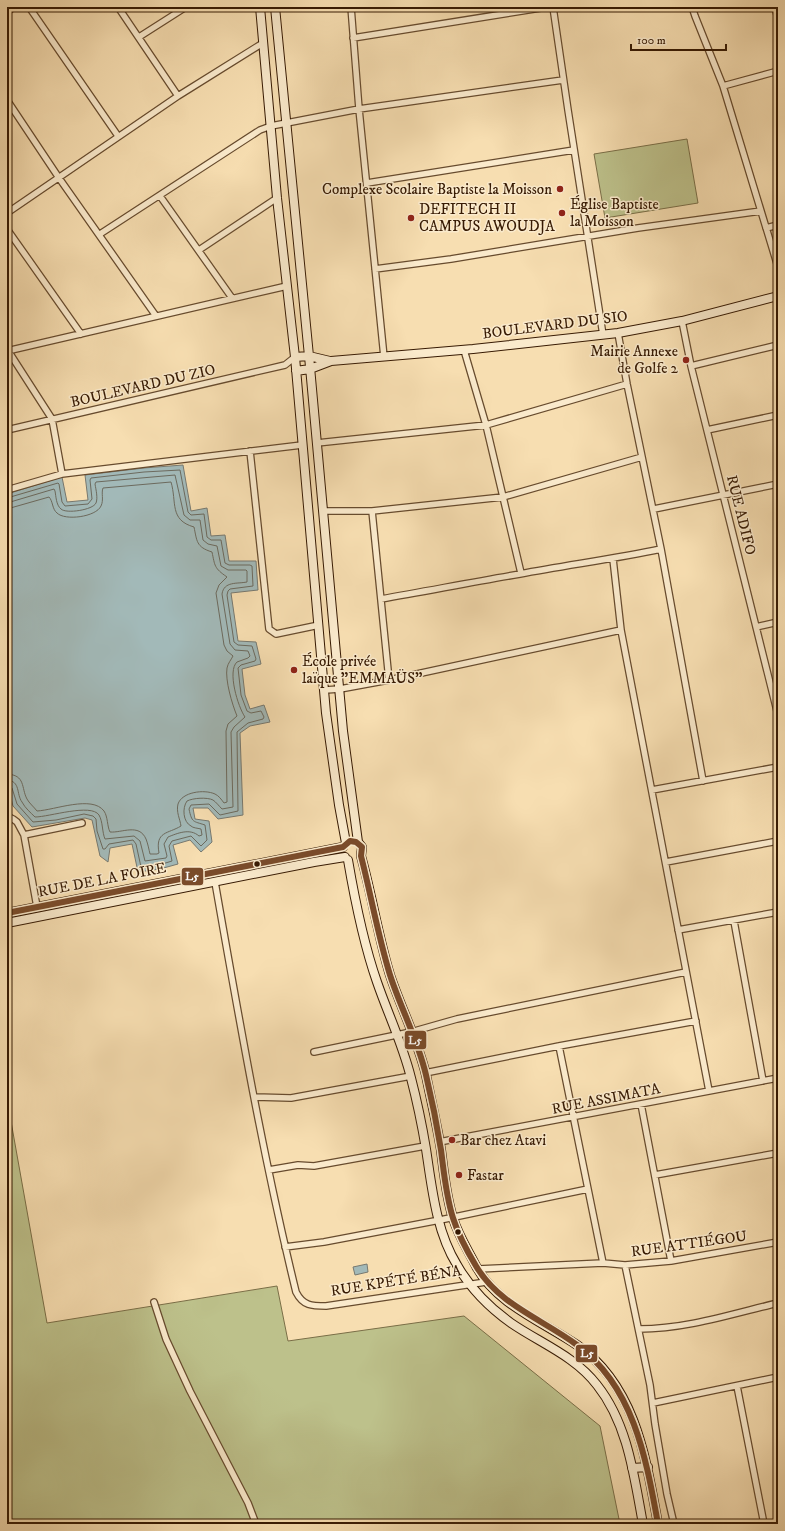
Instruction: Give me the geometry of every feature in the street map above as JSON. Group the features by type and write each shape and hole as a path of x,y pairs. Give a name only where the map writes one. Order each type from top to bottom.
{"main road":[{"path":"260,7 295,357 328,731 344,845 343,854 347,859 368,953 377,982 398,1035 411,1076 438,1220 449,1250 456,1265 469,1284 492,1307 510,1322 568,1358 596,1384 616,1417 625,1440 643,1524"},
{"path":"275,7 343,730 358,842 362,850 361,856 377,926 387,964 425,1073 453,1217 461,1237 486,1282 530,1318 576,1345 589,1355 606,1373 631,1414 639,1435 648,1467 658,1524"},
{"name":"BOULEVARD DU SIO","path":"296,371 310,369 331,361 464,350 618,332 682,321 778,296"},
{"name":"BOULEVARD DU SIO","path":"295,357 309,356 331,361"},
{"path":"344,845 352,840 358,842"},
{"name":"RUE DE LA FOIRE","path":"7,913 344,845"},
{"path":"7,923 314,862 347,859 355,860 361,856"},
{"path":"632,1468 648,1467"}],"street":[{"path":"7,12 14,7"},
{"path":"29,7 118,136"},
{"path":"118,7 178,96"},
{"path":"139,37 186,7"},
{"path":"351,7 366,184 384,357"},
{"path":"353,38 547,7"},
{"path":"553,7 603,334"},
{"path":"692,7 694,16 723,86 778,267"},
{"path":"775,7 778,18"},
{"path":"7,213 178,96 263,43"},
{"path":"723,86 778,71"},
{"path":"100,234 260,130 271,126 359,109 563,80"},
{"path":"7,100 59,178 100,234 156,316"},
{"path":"366,184 574,150"},
{"path":"160,196 232,298"},
{"path":"199,250 278,198"},
{"path":"375,269 761,211"},
{"path":"766,228 778,225"},
{"path":"7,229 81,334"},
{"path":"62,474 52,419 8,350 287,286"},
{"name":"RUE ADIFO","path":"682,321 691,366 756,627 776,696 778,715"},
{"path":"618,332 627,384 654,509 703,781"},
{"path":"691,366 778,345"},
{"path":"464,350 486,425 521,573"},
{"name":"BOULEVARD DU ZIO","path":"7,430 285,366 295,357"},
{"path":"285,366 296,371"},
{"path":"317,442 486,425 627,384"},
{"path":"707,430 778,415"},
{"path":"7,490 62,474 302,445"},
{"path":"250,451 263,586 269,629 276,634 319,625"},
{"path":"323,511 372,511 503,497 642,457"},
{"path":"654,509 778,484"},
{"path":"372,511 389,680"},
{"path":"381,598 448,588 521,573 613,559 661,549"},
{"path":"613,559 621,630 709,1091"},
{"path":"756,627 778,622"},
{"path":"325,690 340,689 389,680 621,630"},
{"path":"652,790 778,768"},
{"path":"7,816 17,822 24,835 37,907"},
{"path":"24,835 82,823"},
{"path":"666,862 778,841"},
{"path":"215,882 238,1018 285,1247 324,1242 588,1189"},
{"path":"678,930 778,912"},
{"path":"734,921 763,1081"},
{"path":"314,1052 411,1032 457,1019 686,972"},
{"path":"425,1073 559,1046 696,1021"},
{"path":"559,1046 603,1263"},
{"path":"254,1097 291,1098 411,1076"},
{"name":"RUE ASSIMATA","path":"439,1142 573,1118 778,1078"},
{"path":"641,1104 670,1261"},
{"path":"269,1170 298,1165 314,1166 425,1146"},
{"path":"655,1175 778,1153"},
{"name":"RUE ATTIÉGOU","path":"478,1269 603,1263 625,1265 670,1261 778,1242"},
{"name":"RUE KPÉTÉ BÉNA","path":"285,1247 296,1292 302,1302 309,1305 326,1306 486,1282"},
{"path":"625,1265 653,1402 655,1424 667,1494 674,1524"},
{"path":"154,1302 166,1339 190,1391 248,1503 256,1524"},
{"path":"639,1329 670,1328 710,1320 778,1303"},
{"path":"653,1402 778,1377"},
{"path":"737,1386 764,1524"}],"green space":[{"path":"687,139 698,203 605,218 594,154"},
{"path":"7,1099 47,1323 277,1286 288,1341 464,1316 600,1426 620,1524 7,1524"}],"water":[{"path":"183,465 191,511 207,508 211,536 225,535 229,561 256,561 258,590 231,593 238,641 256,642 261,664 242,669 245,695 250,709 264,705 270,722 250,726 240,733 243,815 218,819 208,808 193,808 195,819 209,821 212,842 201,852 190,840 173,845 178,864 160,869 138,872 132,844 110,848 108,862 100,856 92,820 85,818 32,827 13,806 7,787 7,494 62,477 67,502 88,500 85,475"},
{"path":"367,1264 368,1272 355,1275 353,1267"}],"transit line":[{"name":"L5","path":"7,913 343,847 350,841 356,842 362,847 361,856 390,975 423,1062 438,1131 449,1201 453,1218 460,1236 476,1266 486,1280 497,1291 522,1310 577,1345 596,1362 612,1381 625,1403 642,1449 658,1524"}],"place":[{"name":"Complexe Scolaire Baptiste la Moisson","path":"560,189"},
{"name":"Église Baptiste la Moisson","path":"562,213"},
{"name":"DEFITECH II CAMPUS AWOUDJA","path":"411,218"},
{"name":"Mairie Annexe de Golfe 2","path":"686,360"},
{"name":"École privée laïque \"EMMAÜS\"","path":"294,670"},
{"name":"Bar chez Atavi","path":"452,1140"},
{"name":"Fastar","path":"459,1175"}]}
